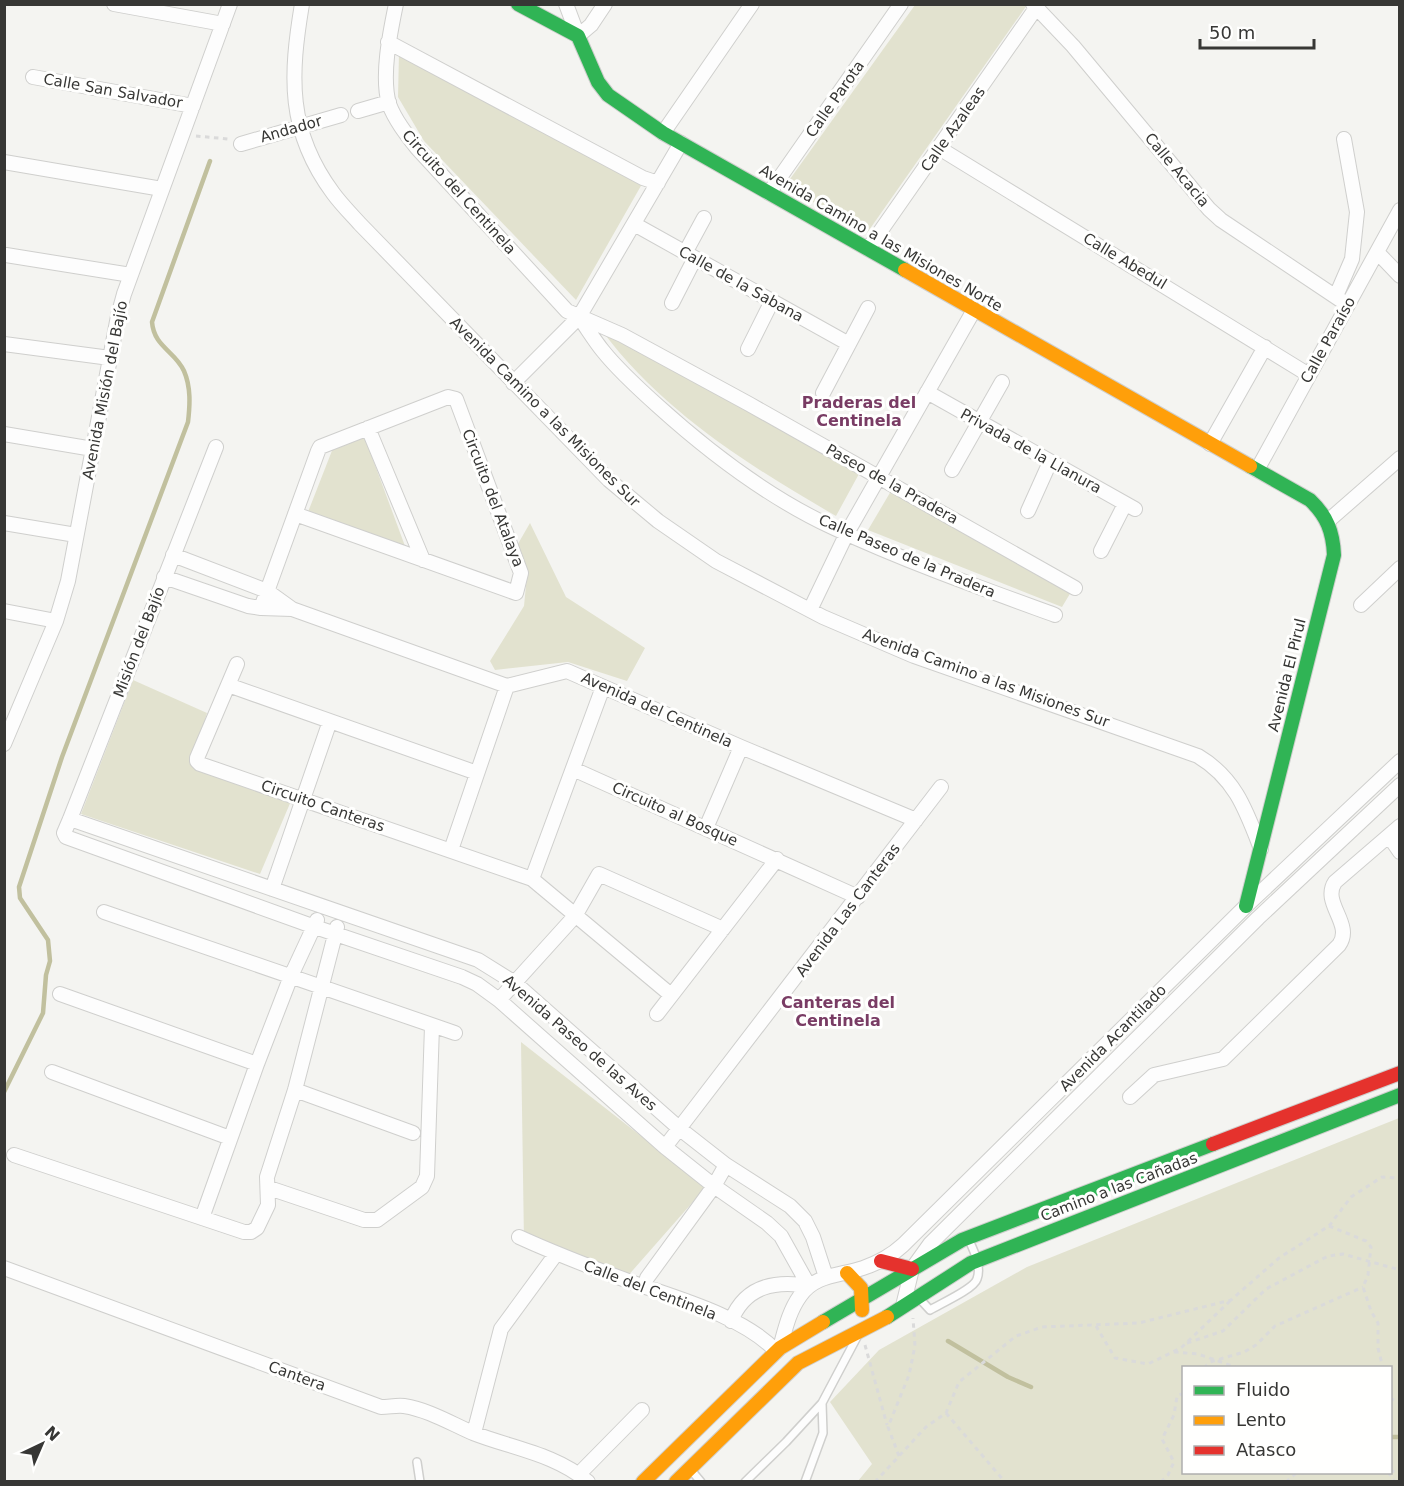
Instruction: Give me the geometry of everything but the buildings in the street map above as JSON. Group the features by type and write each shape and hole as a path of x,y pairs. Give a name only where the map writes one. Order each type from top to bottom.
{"main road":[{"path":"518,4 578,36"},
{"name":"Avenida Camino a las Misiones Norte","path":"578,36 598,82 608,95 663,133 1257,470"},
{"path":"1257,470 1310,500 1321,510 1328,521"},
{"name":"Avenida El Pirul","path":"1246,906 1334,555 1333,533 1328,521"},
{"name":"Camino a las Cañadas","path":"643,1482 778,1349 968,1238 1400,1073"},
{"name":"Camino a las Cañadas","path":"676,1482 798,1363 911,1301 977,1260 1400,1095"},
{"path":"1127,1177 1135,1198"},
{"path":"881,1261 912,1269"},
{"path":"847,1273 861,1288 863,1300 860,1330"}],"street":[{"path":"114,4 223,24"},
{"name":"Avenida Misión del Bajío","path":"4,744 56,621 68,581 118,316 230,4"},
{"name":"Avenida Camino a las Misiones Sur","path":"302,4 293,64 293,91 300,126 316,167 333,194 360,225 609,480 658,521 716,561 810,610 914,656 1198,756 1222,773 1232,785 1248,814 1261,849"},
{"name":"Circuito del Centinela","path":"396,4 388,42 386,70 389,102 399,124 417,148 567,311 579,317"},
{"path":"566,4 578,36 591,25 605,4"},
{"path":"663,133 752,4"},
{"name":"Calle Parota","path":"769,193 901,4"},
{"name":"Calle Azaleas","path":"868,249 1035,6"},
{"name":"Calle Acacia","path":"1035,6 1073,46 1215,215 1342,300"},
{"path":"388,42 643,178 658,183"},
{"name":"Calle San Salvador","path":"33,76 193,106"},
{"path":"358,111 389,102"},
{"name":"Andador","path":"241,144 341,115"},
{"path":"1342,300 1352,259 1357,212 1344,139"},
{"path":"513,382 579,317 681,143"},
{"name":"Calle Abedul","path":"939,148 1309,375"},
{"path":"4,162 162,189"},
{"name":"Calle Paraíso","path":"1257,470 1309,375 1342,300 1377,252 1400,210"},
{"path":"672,303 704,218"},
{"name":"Calle de la Sabana","path":"634,224 849,344"},
{"path":"1377,252 1400,276"},
{"path":"6,255 131,275"},
{"path":"748,348 772,301"},
{"path":"823,393 868,308"},
{"path":"810,610 847,533 974,310"},
{"name":"Paseo de la Pradera","path":"579,317 622,335 1075,588"},
{"name":"Calle Paseo de la Pradera","path":"579,317 603,351 690,435 789,504 835,529 968,584 1055,615"},
{"path":"4,344 110,358"},
{"path":"1210,444 1265,347"},
{"path":"952,470 1002,382"},
{"name":"Privada de la Llanura","path":"927,392 1130,507 1101,551"},
{"name":"Circuito del Atalaya","path":"261,609 320,447 448,397 456,399 521,573 516,593 296,514"},
{"path":"368,428 423,560"},
{"path":"4,434 93,449"},
{"name":"Misión del Bajío","path":"66,837 64,833 216,447"},
{"path":"1328,521 1400,458"},
{"path":"1028,511 1050,462"},
{"path":"4,523 76,535"},
{"path":"173,555 267,591 292,609 507,686 451,850 532,879 671,995"},
{"path":"1361,605 1398,573"},
{"path":"164,577 261,609 292,609"},
{"path":"4,611 56,621"},
{"name":"Circuito Canteras","path":"237,664 197,761 451,850"},
{"name":"Avenida del Centinela","path":"507,686 567,671 916,820"},
{"path":"228,685 477,773"},
{"path":"532,879 603,687"},
{"path":"272,889 330,722"},
{"path":"706,828 741,747"},
{"name":"Avenida Acantilado","path":"778,1349 792,1309 809,1286 826,1277 847,1273 881,1261 914,1236 1246,906 1400,760"},
{"name":"Circuito al Bosque","path":"573,769 858,897"},
{"name":"Avenida Acantilado","path":"911,1301 912,1269 930,1244 1258,918 1400,785"},
{"name":"Avenida Las Canteras","path":"665,1147 941,787"},
{"name":"Avenida Paseo de las Aves","path":"70,819 478,960 515,983 680,1129 726,1165 790,1206 805,1221 813,1237 826,1277"},
{"path":"1131,1097 1154,1075 1223,1059 1339,945 1344,938 1344,931 1330,895 1330,888 1400,826"},
{"path":"1389,836 1400,852"},
{"name":"Avenida Paseo de las Aves","path":"66,837 315,927 462,977 499,1000 665,1147 714,1186 767,1223 780,1236 809,1286"},
{"path":"657,1014 777,859"},
{"path":"499,1000 576,916 599,874 723,928"},
{"path":"202,1218 257,1064 291,976 315,927 321,906"},
{"path":"1246,906 1258,918"},
{"path":"104,912 455,1034"},
{"path":"14,1155 244,1232 251,1232 257,1228 268,1205 267,1177 295,1090 323,988 335,933 342,914"},
{"path":"60,994 257,1064"},
{"path":"269,1188 364,1220 377,1220 422,1187 427,1176 432,1026"},
{"path":"597,1086 612,1070"},
{"path":"52,1072 230,1138"},
{"path":"295,1090 413,1133"},
{"path":"647,1278 714,1186 726,1165"},
{"name":"Calle del Centinela","path":"519,1238 556,1254 682,1300 755,1333 778,1349"},
{"path":"474,1433 501,1329 556,1254"},
{"name":"Cantera","path":"4,1268 381,1407 402,1406 426,1412 474,1433 536,1453 583,1478"},
{"path":"731,1321 734,1312 745,1299 759,1289 775,1283 809,1286"},
{"path":"583,1478 642,1410"}],"lane":[{"path":"911,1301 930,1310 972,1286 978,1279 977,1260 968,1238"},
{"path":"744,1482 822,1403 860,1330"},
{"path":"805,1482 823,1433 822,1403"},
{"path":"417,1462 420,1482"},
{"path":"690,1468 701,1482"}],"path":[{"path":"182,135 227,138 241,144"},
{"path":"1096,1326 1115,1358 1148,1364 1173,1352 1187,1343 1279,1258 1329,1226 1351,1197 1382,1177 1400,1178"},
{"path":"1329,1226 1366,1241 1371,1247 1368,1275 1363,1287 1371,1311 1378,1323 1378,1347 1383,1366"},
{"path":"1187,1343 1223,1331 1266,1289 1328,1256 1343,1254 1400,1270"},
{"path":"1206,1366 1210,1362 1244,1352 1256,1345 1275,1326 1363,1287"},
{"path":"875,1482 926,1427 946,1413 959,1382 1016,1336 1042,1327 1139,1323 1231,1300"},
{"path":"888,1427 909,1375 915,1346 911,1301"},
{"path":"860,1330 888,1427 899,1456"},
{"path":"1173,1352 1198,1354 1232,1366"},
{"path":"1161,1482 1168,1475 1174,1462 1162,1439 1174,1415 1177,1396 1182,1394"},
{"path":"946,1413 1005,1482"}],"green space":[{"path":"915,5 1027,5 867,233 785,186"},
{"path":"399,53 642,184 576,300 424,141 398,97"},
{"path":"603,332 624,339 860,472 836,516 772,478 710,436 653,388"},
{"path":"365,438 405,546 308,512 335,443"},
{"path":"891,491 1074,587 1062,607 868,530"},
{"path":"530,523 566,597 645,648 627,681 568,662 495,670 490,661 524,606 527,575 515,549"},
{"path":"133,680 207,713 192,764 291,801 260,874 81,814"},
{"path":"521,1042 706,1187 626,1278 524,1243"},
{"path":"1399,1118 1399,1481 858,1481 872,1464 830,1402 879,1350 1027,1267"}],"waterway":[{"path":"4,1092 43,1013 46,975 50,961 48,940 20,898 19,887 62,757 188,422 188,383 184,371 157,337 152,322 210,161"},
{"path":"948,1341 1008,1377 1031,1387"},
{"path":"1392,1437 1400,1437"}],"traffic: fast":[{"path":"518,4 578,36 598,82 608,95 663,133 905,270"},
{"path":"1246,906 1334,555 1328,525 1316,506 1310,500 1250,466"},
{"path":"887,1317 971,1263 1400,1095"},
{"path":"823,1322 962,1240 1213,1144"}],"traffic: slow":[{"path":"905,270 1250,466"},
{"path":"847,1273 861,1288 862,1310"},
{"path":"676,1482 798,1363 887,1317"},
{"path":"643,1482 780,1348 823,1322"}],"traffic: jam":[{"path":"1213,1144 1400,1073"},
{"path":"881,1261 912,1269"}],"district":[{"name":"Praderas del Centinela","path":"859,411"},
{"name":"Canteras del Centinela","path":"838,1011"}]}
